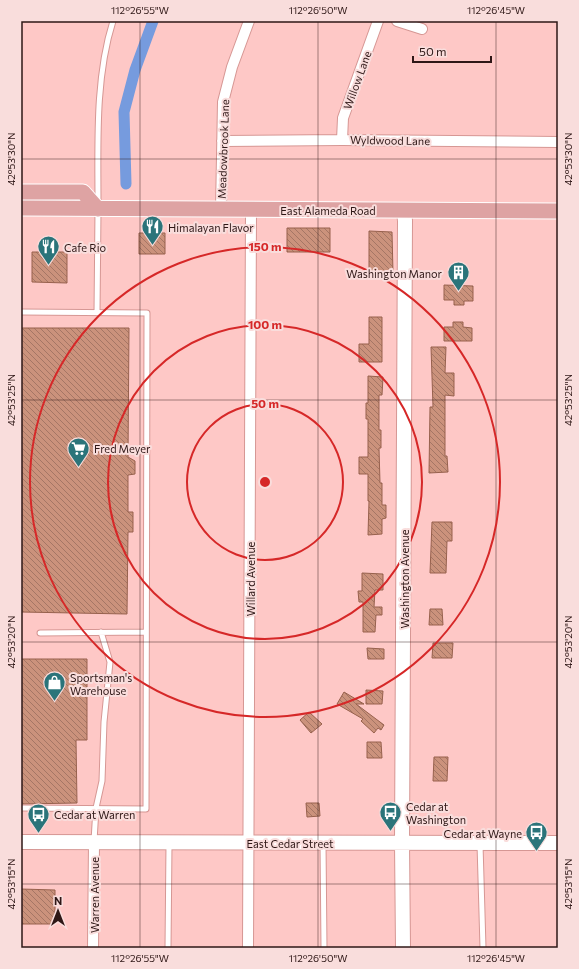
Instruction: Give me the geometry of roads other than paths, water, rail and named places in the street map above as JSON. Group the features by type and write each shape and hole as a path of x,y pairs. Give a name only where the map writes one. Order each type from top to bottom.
{"main road":[{"path":"21,192 83,192 98,209"},
{"name":"East Alameda Road","path":"21,208 558,211"}],"street":[{"name":"Meadowbrook Lane","path":"221,210 223,102 232,67 249,21"},
{"name":"Willow Lane","path":"342,140 343,118 378,21"},
{"path":"397,21 422,29"},
{"name":"Wyldwood Lane","path":"222,141 342,140 558,142"},
{"name":"Willard Avenue","path":"248,948 251,210"},
{"name":"Washington Avenue","path":"403,948 404,211"},
{"name":"East Cedar Street","path":"21,842 558,843"},
{"name":"Warren Avenue","path":"93,948 94,842"}],"lane":[{"path":"97,313 100,89 109,33 113,21"},
{"path":"21,312 147,313 146,809 21,808"},
{"path":"94,842 96,808 102,781 104,722 110,662 101,632"},
{"path":"40,633 146,632"},
{"path":"168,948 169,843"},
{"path":"323,843 324,948"},
{"path":"480,843 483,948"}],"waterway":[{"path":"126,184 124,112 135,70 153,21"}],"place":[{"name":"Himalayan Flavor","path":"152,246"},
{"name":"Cafe Rio","path":"49,266"},
{"name":"Washington Manor","path":"458,292"},
{"name":"Fred Meyer","path":"78,468"},
{"name":"Sportsman's Warehouse","path":"54,702"},
{"name":"Cedar at Washington","path":"391,832"},
{"name":"Cedar at Warren","path":"38,834"},
{"name":"Cedar at Wayne","path":"537,852"}]}
